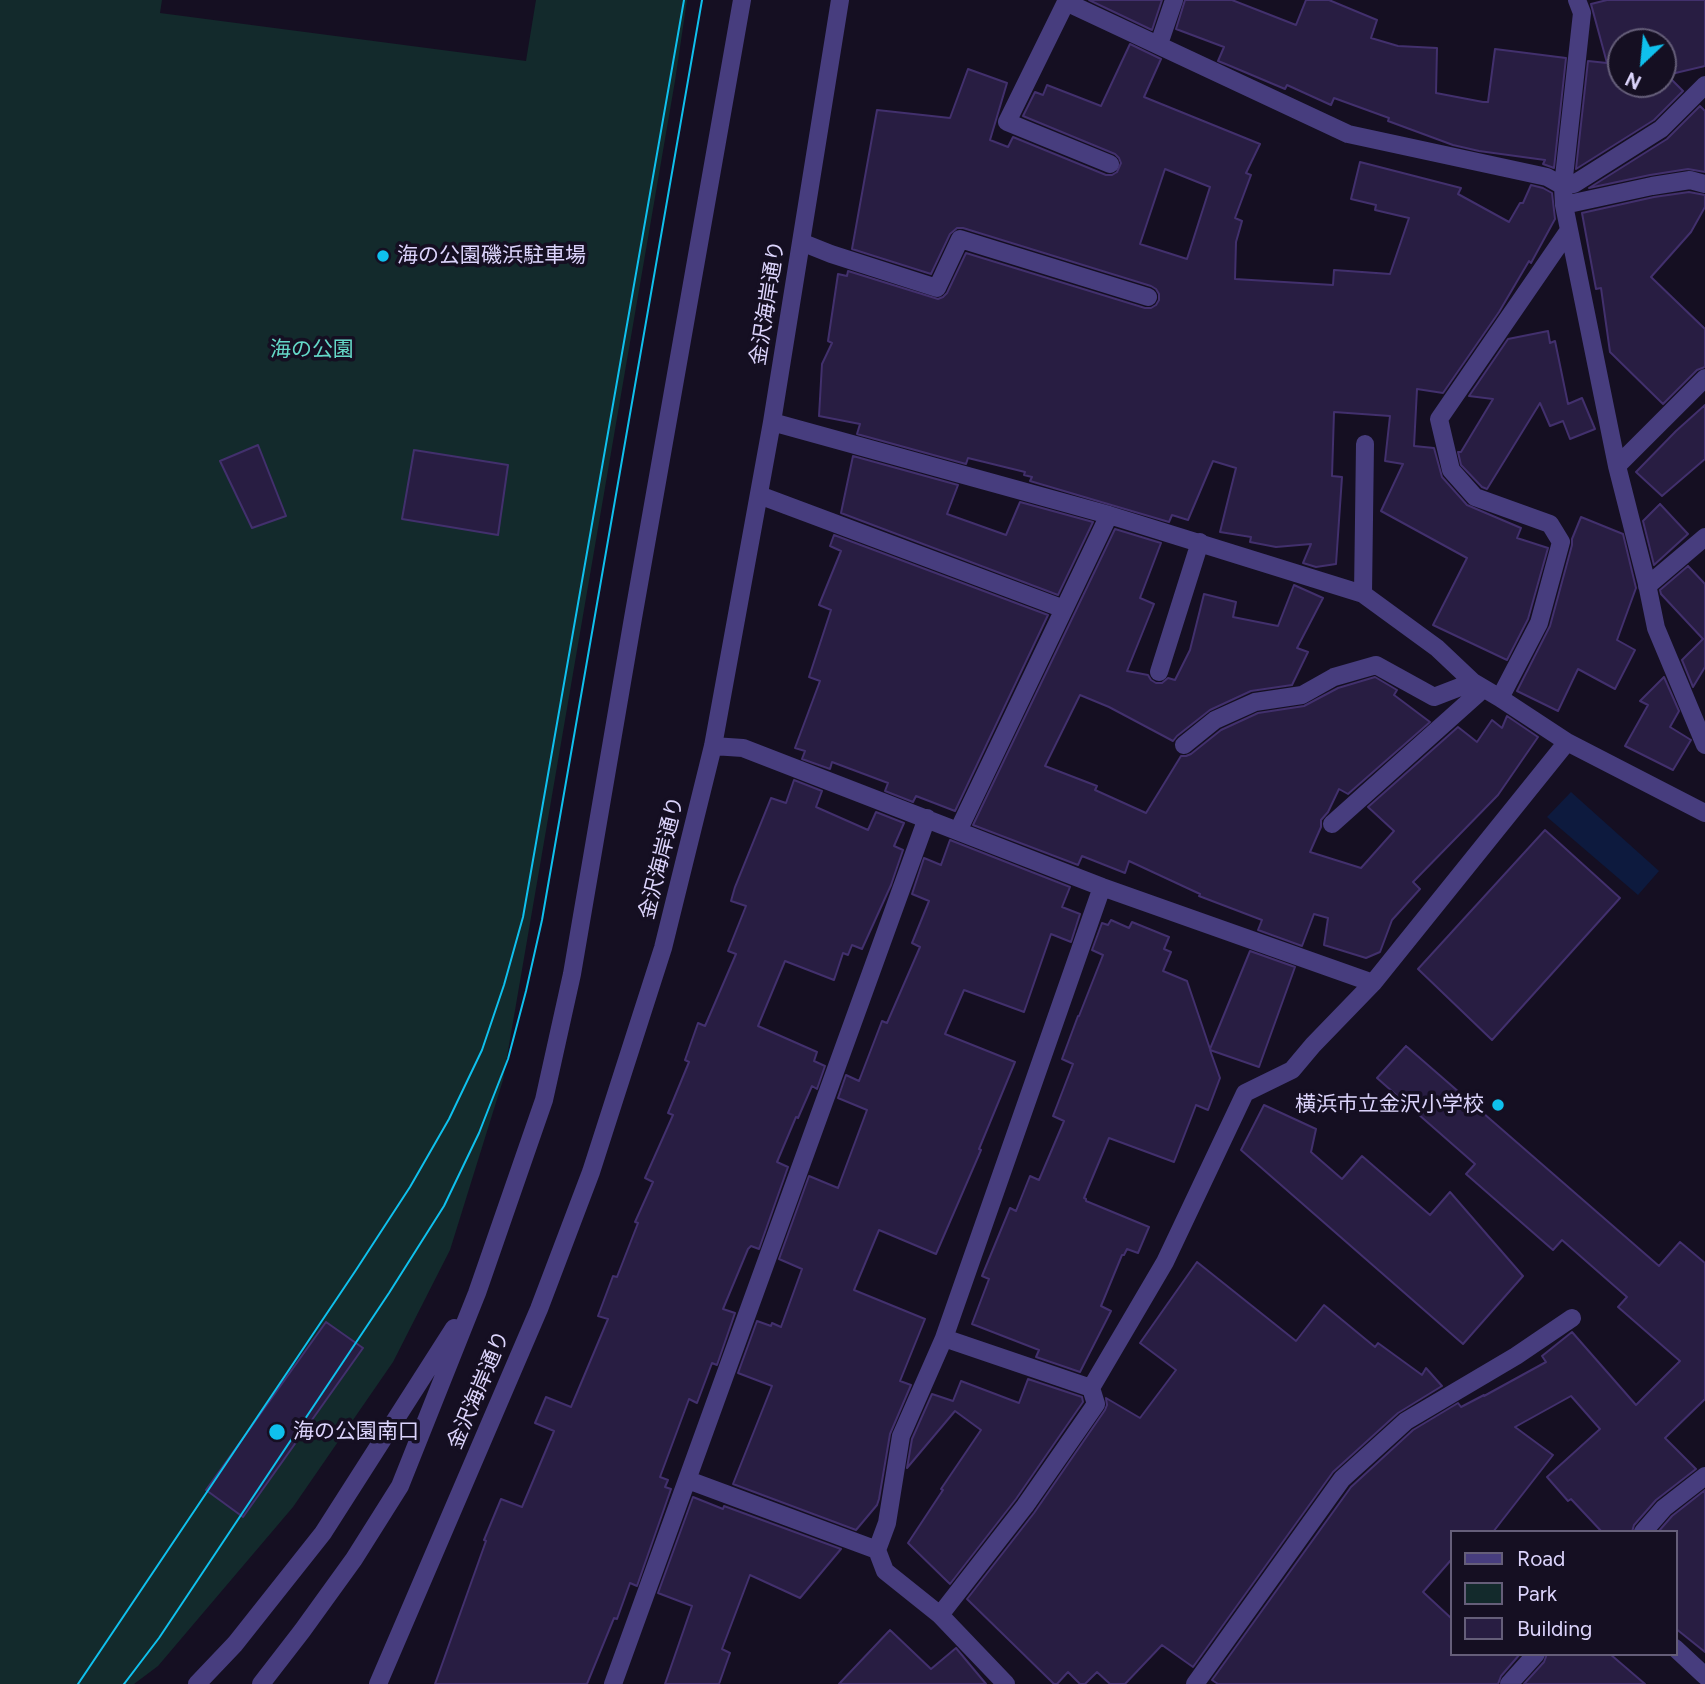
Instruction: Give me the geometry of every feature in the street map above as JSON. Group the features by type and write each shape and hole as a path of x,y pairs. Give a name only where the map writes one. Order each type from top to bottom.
{"street":[{"path":"261,1684 354,1559 400,1486 477,1293 544,1100 572,974 741,0"},
{"name":"金沢海岸通り","path":"378,1684 539,1309 591,1172 663,948 713,746 772,422 840,0"},
{"path":"1159,44 1174,0"},
{"path":"1577,0 1583,13 1563,186 1564,205 1617,466 1656,628 1703,734"},
{"path":"1110,164 1007,122 1066,2 1349,134 1547,177 1563,186 1574,184 1661,129 1705,85"},
{"path":"1564,205 1690,180 1705,184"},
{"path":"1500,698 1539,623 1561,542 1550,524 1475,497 1451,470 1439,419 1569,230"},
{"path":"801,242 937,288 960,239 1148,297"},
{"path":"1617,466 1705,378"},
{"path":"772,422 1109,515 1363,594 1437,648 1478,686 1567,742 1705,813"},
{"path":"1363,594 1365,444"},
{"path":"759,495 1064,609"},
{"path":"958,831 1109,515"},
{"path":"1647,586 1705,537"},
{"path":"1158,672 1200,542"},
{"path":"1184,745 1215,720 1255,702 1302,695 1334,677 1376,665 1434,697 1478,686"},
{"path":"1332,824 1478,686"},
{"path":"940,1615 1026,1506 1096,1404 1091,1388 1165,1262 1245,1093 1292,1070 1373,983 1567,742"},
{"path":"713,746 743,748 1102,887 1373,983"},
{"path":"613,1684 927,818"},
{"path":"1006,1684 940,1615 885,1571 877,1550 887,1522 901,1436 944,1338 1102,887"},
{"path":"197,1684 235,1644 323,1533 477,1293"},
{"path":"1195,1684 1342,1479 1406,1421 1516,1356 1572,1318"},
{"path":"944,1338 1091,1388"},
{"path":"1645,1530 1664,1508 1705,1476"},
{"path":"688,1480 877,1550"},
{"path":"1677,1650 1705,1676"},
{"path":"1509,1684 1534,1656"}],"green space":[{"name":"海の公園","path":"0,0 162,0 160,13 526,61 536,0 687,0 503,1080 450,1250 393,1362 293,1507 158,1666 134,1684 0,1684"}],"water":[{"path":"1571,792 1659,871 1638,895 1547,817"}],"building":[{"path":"1089,0 1162,0 1152,30"},
{"path":"1185,0 1232,0 1296,25 1306,0 1329,0 1377,20 1371,38 1398,46 1437,48 1436,93 1483,102 1488,102 1495,49 1566,58 1554,168 1543,164 1545,160 1453,145 1334,98 1331,105 1287,85 1285,89 1218,61 1224,47 1176,29"},
{"path":"1607,0 1705,0 1705,66 1677,73 1677,28 1607,28 1607,63 1591,4"},
{"path":"1130,44 1161,59 1144,97 1260,144 1246,173 1251,175 1235,218 1242,221 1236,242 1235,279 1333,285 1334,270 1390,274 1409,218 1375,210 1376,205 1351,199 1360,162 1461,188 1458,194 1509,222 1520,203 1523,203 1531,185 1552,193 1555,219 1531,263 1529,261 1499,312 1443,393 1417,389 1414,446 1434,448 1442,477 1467,505 1521,528 1517,538 1548,548 1528,619 1507,660 1433,625 1467,558 1381,511 1403,464 1385,461 1390,416 1334,412 1332,476 1342,477 1336,564 1316,567 1303,563 1311,544 1276,547 1250,542 1251,537 1220,532 1236,468 1213,461 1188,520 1172,515 1169,522 1030,481 1032,477 1024,475 1025,472 968,458 966,464 857,434 860,424 819,416 822,364 832,343 828,341 838,274 847,276 848,271 938,299 947,293 966,253 1145,308 1156,305 1159,294 1151,286 963,228 957,228 950,234 931,274 852,249 877,110 950,118 968,69 1007,83 990,140 1008,147 1013,137 1106,175 1112,175 1117,172 1121,163 1115,154 1023,116 1035,92 1043,95 1047,85 1101,106","holes":["1165,169 1210,187 1187,259 1140,244"]},
{"path":"1588,61 1607,63 1607,98 1676,98 1654,120 1576,169"},
{"path":"1677,85 1683,91 1677,97"},
{"path":"1700,106 1705,111 1705,172 1688,169 1589,188 1667,139"},
{"path":"1689,192 1705,195 1705,207 1691,232 1651,277 1705,329 1705,367 1697,370 1663,404 1610,352 1601,288 1596,289 1582,213"},
{"path":"1548,331 1550,343 1555,341 1568,404 1582,398 1595,429 1570,439 1563,421 1550,426 1540,403 1487,489 1482,487 1461,465 1458,452 1461,452 1493,399 1469,396 1508,339"},
{"path":"1705,405 1705,459 1662,496 1636,472"},
{"path":"258,445 286,516 252,528 220,461"},
{"path":"414,450 508,465 498,535 402,519"},
{"path":"853,456 958,485 947,514 1006,535 1020,502 1093,522 1058,595 841,513"},
{"path":"1660,504 1688,534 1654,565 1643,521"},
{"path":"1581,517 1623,534 1636,588 1617,640 1635,650 1615,689 1578,669 1558,711 1517,691 1550,626 1572,539"},
{"path":"1115,529 1161,543 1140,598 1154,604 1127,671 1148,675 1156,683 1162,683 1168,678 1175,680 1190,650 1204,594 1236,602 1233,617 1278,626 1294,585 1323,598 1297,648 1308,652 1292,685 1251,691 1210,710 1173,741 1109,707 1080,695 1045,766 1097,786 1095,790 1146,813 1181,756 1191,754 1221,730 1258,713 1304,706 1338,688 1375,677 1397,690 1394,695 1430,722 1348,794 1339,789 1321,820 1321,827 1310,852 1361,868 1394,831 1368,807 1458,727 1477,742 1492,720 1502,728 1507,716 1538,737 1498,795 1413,882 1420,889 1392,920 1380,952 1366,958 1324,945 1328,918 1314,914 1302,946 1258,930 1262,920 1199,896 1200,894 1129,861 1125,873 1082,856 1078,865 973,825"},
{"path":"834,535 1048,615 955,811 916,796 913,802 885,791 888,783 832,762 830,769 802,759 805,751 795,748 820,681 809,677 831,610 819,605 841,551 830,546"},
{"path":"1688,566 1705,584 1705,667 1693,687 1682,660 1703,639 1660,590"},
{"path":"1664,677 1679,711 1670,727 1691,740 1673,770 1625,746 1648,705 1640,701"},
{"path":"794,780 822,791 816,807 868,830 876,812 904,823 894,846 903,850 891,885 862,949 852,945 848,955 843,953 834,980 785,961 758,1026 817,1052 814,1061 825,1066 817,1089 812,1086 798,1118 796,1117 777,1162 788,1167 759,1249 751,1246 748,1249 723,1309 735,1313 717,1365 712,1363 697,1403 689,1399 660,1477 668,1480 665,1487 671,1489 637,1586 630,1583 617,1619 614,1618 587,1684 435,1684 486,1541 484,1540 501,1499 522,1507 554,1431 535,1423 546,1397 571,1407 608,1319 598,1316 613,1276 617,1277 638,1223 635,1222 653,1182 645,1178 673,1115 668,1113 689,1062 685,1060 698,1023 705,1026 736,954 728,951 746,906 731,901 735,887 771,798 786,803"},
{"path":"1545,830 1620,898 1492,1040 1418,969"},
{"path":"950,840 1070,887 1062,907 1080,914 1071,942 1051,934 1024,1012 964,990 945,1034 1015,1062 936,1254 879,1230 854,1290 925,1319 900,1381 911,1385 890,1434 879,1499 856,1530 733,1484 772,1386 738,1373 757,1321 781,1327 802,1269 779,1259 809,1176 838,1188 867,1110 838,1098 846,1075 859,1081 882,1021 887,1023 920,947 912,943 929,901 912,894 924,858 941,865"},
{"path":"1111,920 1129,928 1132,922 1169,937 1164,949 1171,952 1163,971 1187,981 1210,1049 1250,951 1295,967 1259,1067 1210,1050 1220,1078 1208,1110 1196,1105 1174,1162 1109,1138 1084,1198 1149,1227 1138,1253 1127,1249 1122,1255 1101,1306 1111,1311 1080,1372 1036,1357 1039,1350 972,1324 989,1279 982,1276 1010,1208 1016,1211 1030,1176 1039,1180 1064,1121 1053,1116 1073,1064 1062,1059 1103,955 1092,950 1102,923 1108,925"},
{"path":"1406,1046 1659,1266 1680,1242 1705,1263 1705,1399 1665,1438 1696,1469 1656,1500 1633,1530 1600,1530 1571,1499 1568,1501 1547,1477 1600,1429 1571,1396 1515,1427 1553,1455 1495,1530 1450,1530 1450,1561 1423,1592 1450,1617 1450,1656 1518,1656 1501,1676 1498,1684 1218,1684 1212,1680 1351,1487 1413,1430 1458,1403 1461,1407 1546,1362 1542,1356 1572,1332 1636,1405 1680,1361 1618,1307 1627,1297 1562,1240 1553,1250 1466,1174 1475,1164 1377,1078"},
{"path":"1264,1105 1316,1129 1311,1152 1342,1179 1362,1156 1430,1215 1450,1192 1523,1276 1463,1344 1241,1150"},
{"path":"1197,1262 1296,1341 1324,1305 1375,1347 1378,1343 1422,1375 1426,1368 1442,1386 1398,1413 1333,1472 1193,1667 1162,1645 1125,1684 1110,1684 1097,1672 1085,1684 1080,1684 1068,1672 1054,1684 967,1599 1034,1513 1105,1410 1106,1398 1140,1418 1176,1370 1140,1343"},
{"path":"326,1322 363,1348 243,1517 206,1490"},
{"path":"1028,1379 1082,1397 1083,1402 1016,1499 950,1584 908,1543 981,1430 955,1411 907,1468 912,1439 932,1394 953,1401 961,1381 1019,1403"},
{"path":"1705,1490 1705,1652 1677,1630 1677,1530 1660,1530 1672,1516"},
{"path":"693,1497 841,1549 800,1598 750,1575 722,1649 730,1653 719,1684 665,1684 692,1606 658,1593"},
{"path":"890,1630 931,1669 956,1648 986,1684 839,1684"},
{"path":"1546,1656 1612,1656 1645,1684 1524,1684"}],"tram line":[{"path":"78,1684 410,1187 449,1119 482,1050 523,917 684,0"},
{"path":"124,1684 159,1638 444,1206 479,1133 508,1059 542,920 702,0"}],"place":[{"name":"海の公園磯浜駐車場","path":"383,256"},
{"name":"横浜市立金沢小学校","path":"1498,1105"},
{"name":"海の公園南口","path":"277,1432"}]}
